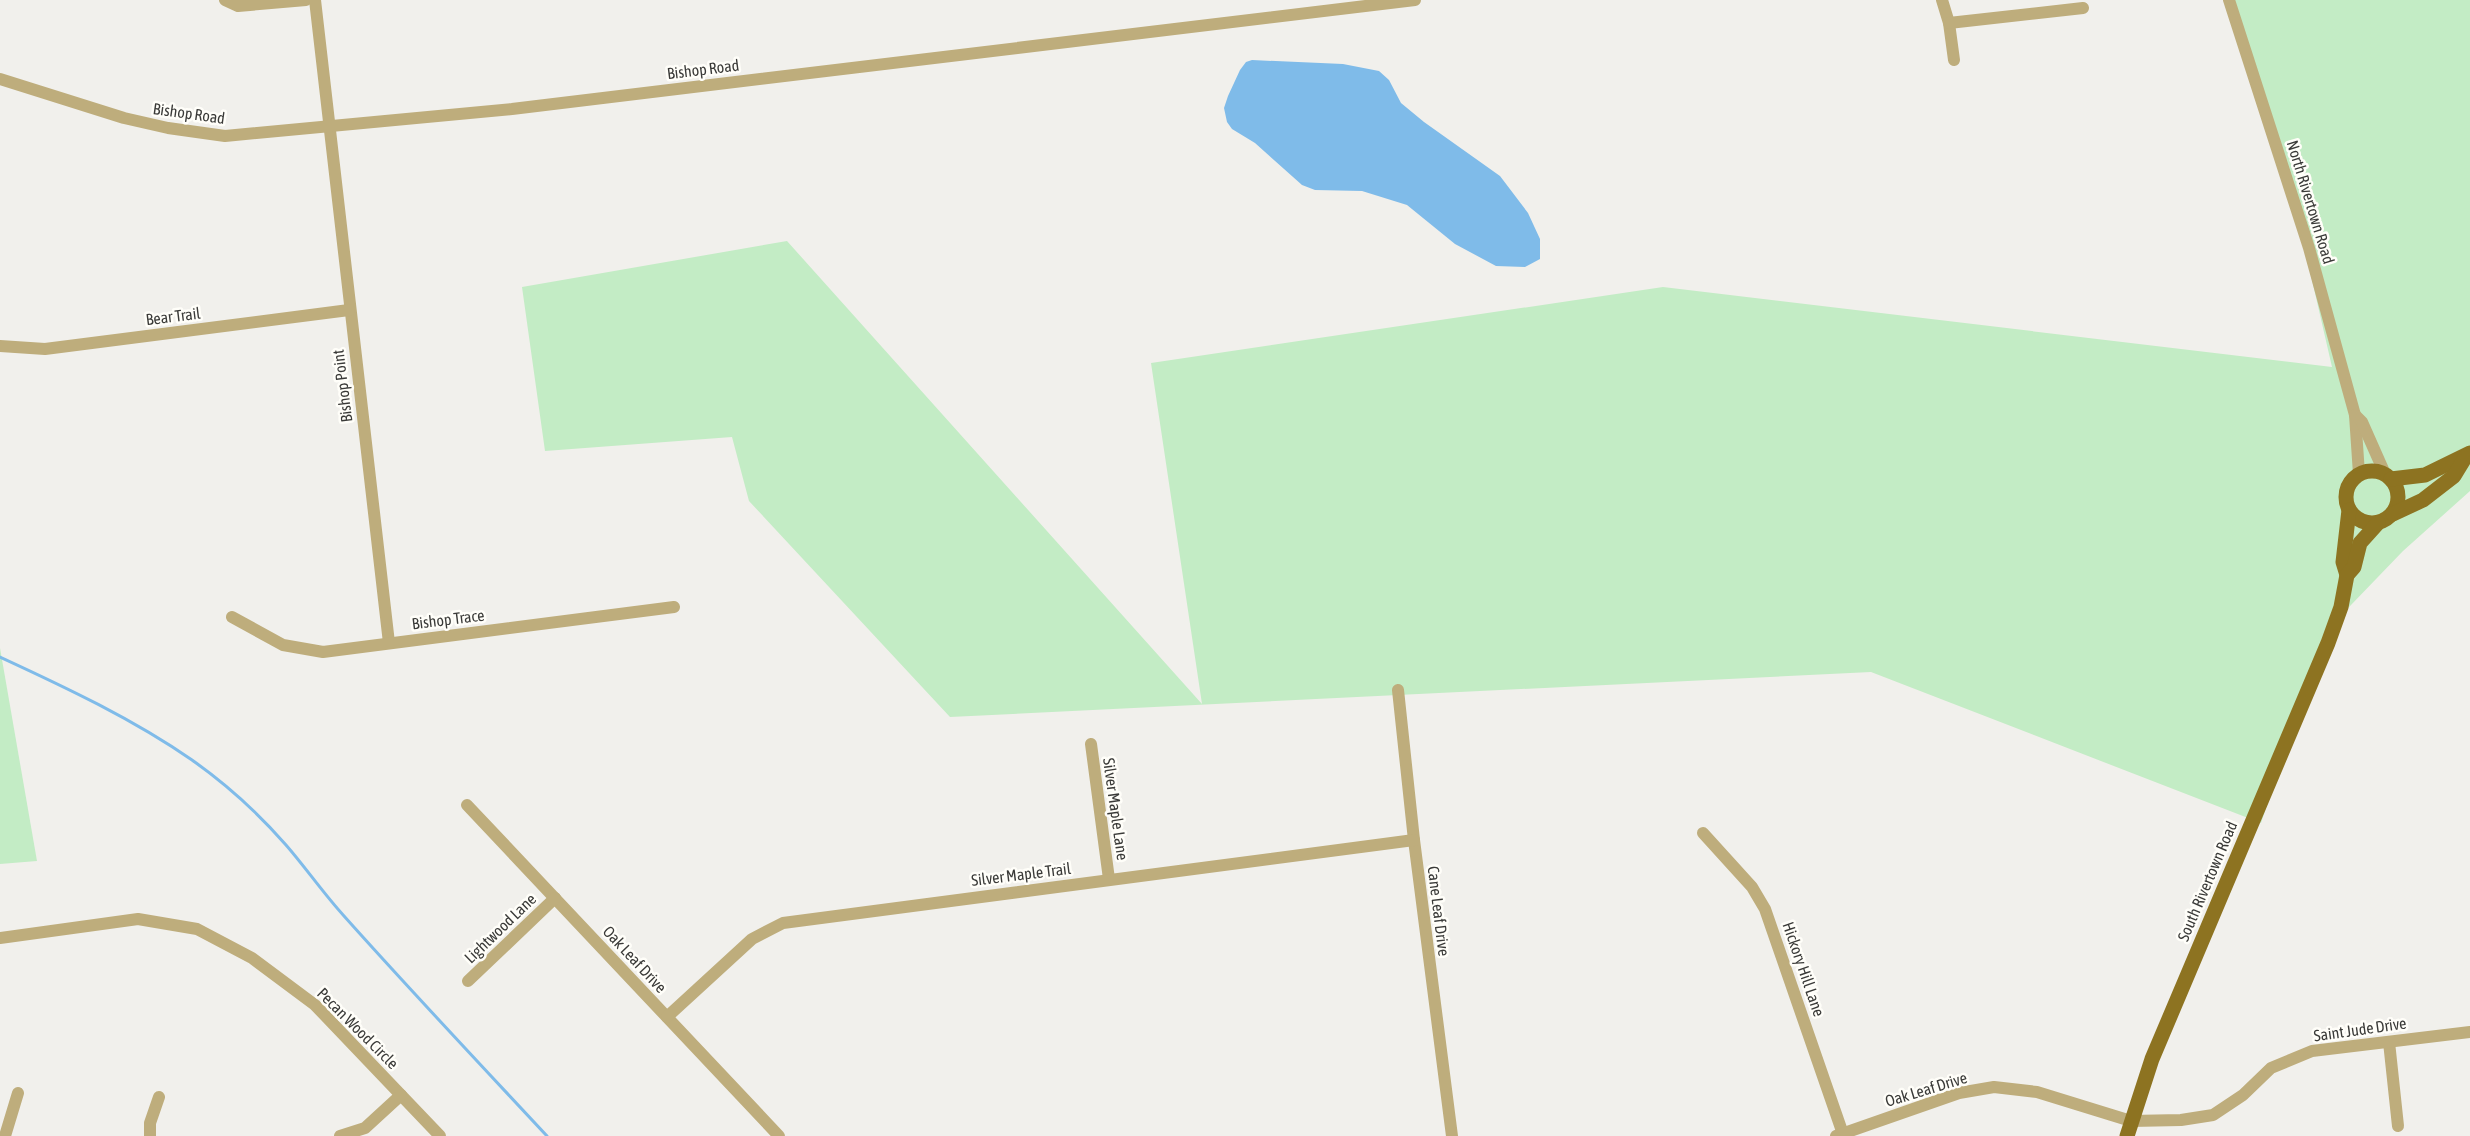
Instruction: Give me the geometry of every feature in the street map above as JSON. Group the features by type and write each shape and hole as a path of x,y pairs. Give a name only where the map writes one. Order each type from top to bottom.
{"main road":[{"path":"2347,575 2343,562 2349,510 2346,494 2352,479 2359,474 2376,471 2404,479 2426,475 2468,454"},
{"path":"2347,575 2354,567 2360,543 2378,523 2423,500 2454,476 2468,454"},
{"path":"2388,476 2395,485 2398,500 2392,514"},
{"path":"2349,510 2361,522 2378,523"},
{"name":"South Rivertown Road","path":"2129,1129 2152,1059 2328,643 2340,607 2347,575"}],"street":[{"path":"225,0 238,6 306,0"},
{"name":"Bishop Point","path":"315,0 389,643"},
{"name":"Bishop Road","path":"0,79 124,118 168,128 225,136 512,109 1415,0"},
{"path":"1942,0 1949,23 1954,60"},
{"name":"North Rivertown Road","path":"2229,0 2309,248 2355,415 2359,474"},
{"path":"1949,23 2082,8"},
{"name":"Bear Trail","path":"0,346 45,349 349,310"},
{"name":"North Rivertown Road","path":"2355,415 2362,422 2388,476"},
{"name":"Bishop Trace","path":"232,617 283,645 323,652 674,607"},
{"name":"Cane Leaf Drive","path":"1398,690 1414,840 1452,1136"},
{"name":"Silver Maple Lane","path":"1091,744 1109,879"},
{"name":"Oak Leaf Drive","path":"467,805 779,1136"},
{"name":"Hickory Hill Lane","path":"1703,833 1752,887 1765,909 1840,1135"},
{"name":"Silver Maple Trail","path":"667,1017 752,939 783,923 1414,840"},
{"name":"Lightwood Lane","path":"468,981 555,898"},
{"name":"Pecan Wood Circle","path":"0,938 138,919 197,929 252,958 315,1005 440,1136"},
{"name":"Saint Jude Drive","path":"2129,1129 2213,1115 2243,1095 2271,1068 2312,1051 2470,1032"},
{"path":"2389,1042 2398,1126"},
{"name":"Oak Leaf Drive","path":"1840,1135 1959,1094 1994,1087 2037,1092 2129,1129"},
{"path":"5,1136 18,1093"},
{"path":"340,1136 365,1128 401,1095"},
{"path":"150,1136 150,1123 159,1097"}],"green space":[{"path":"2231,0 2470,0 2470,491 2403,551 2325,632 2261,823 1871,672 950,717 749,501 732,437 545,451 522,287 787,241 1202,704 1151,363 1663,287 2332,367 2281,145"},
{"path":"0,648 37,861 0,864"}],"water":[{"path":"1252,60 1343,64 1379,71 1389,80 1401,103 1500,176 1528,213 1540,239 1540,259 1525,267 1496,266 1455,244 1407,205 1362,191 1315,190 1302,185 1255,143 1232,129 1227,122 1224,108 1228,96 1240,70 1246,62"}],"waterway":[{"path":"0,657 122,717 192,760 230,789 276,833 344,916 547,1136"}]}
